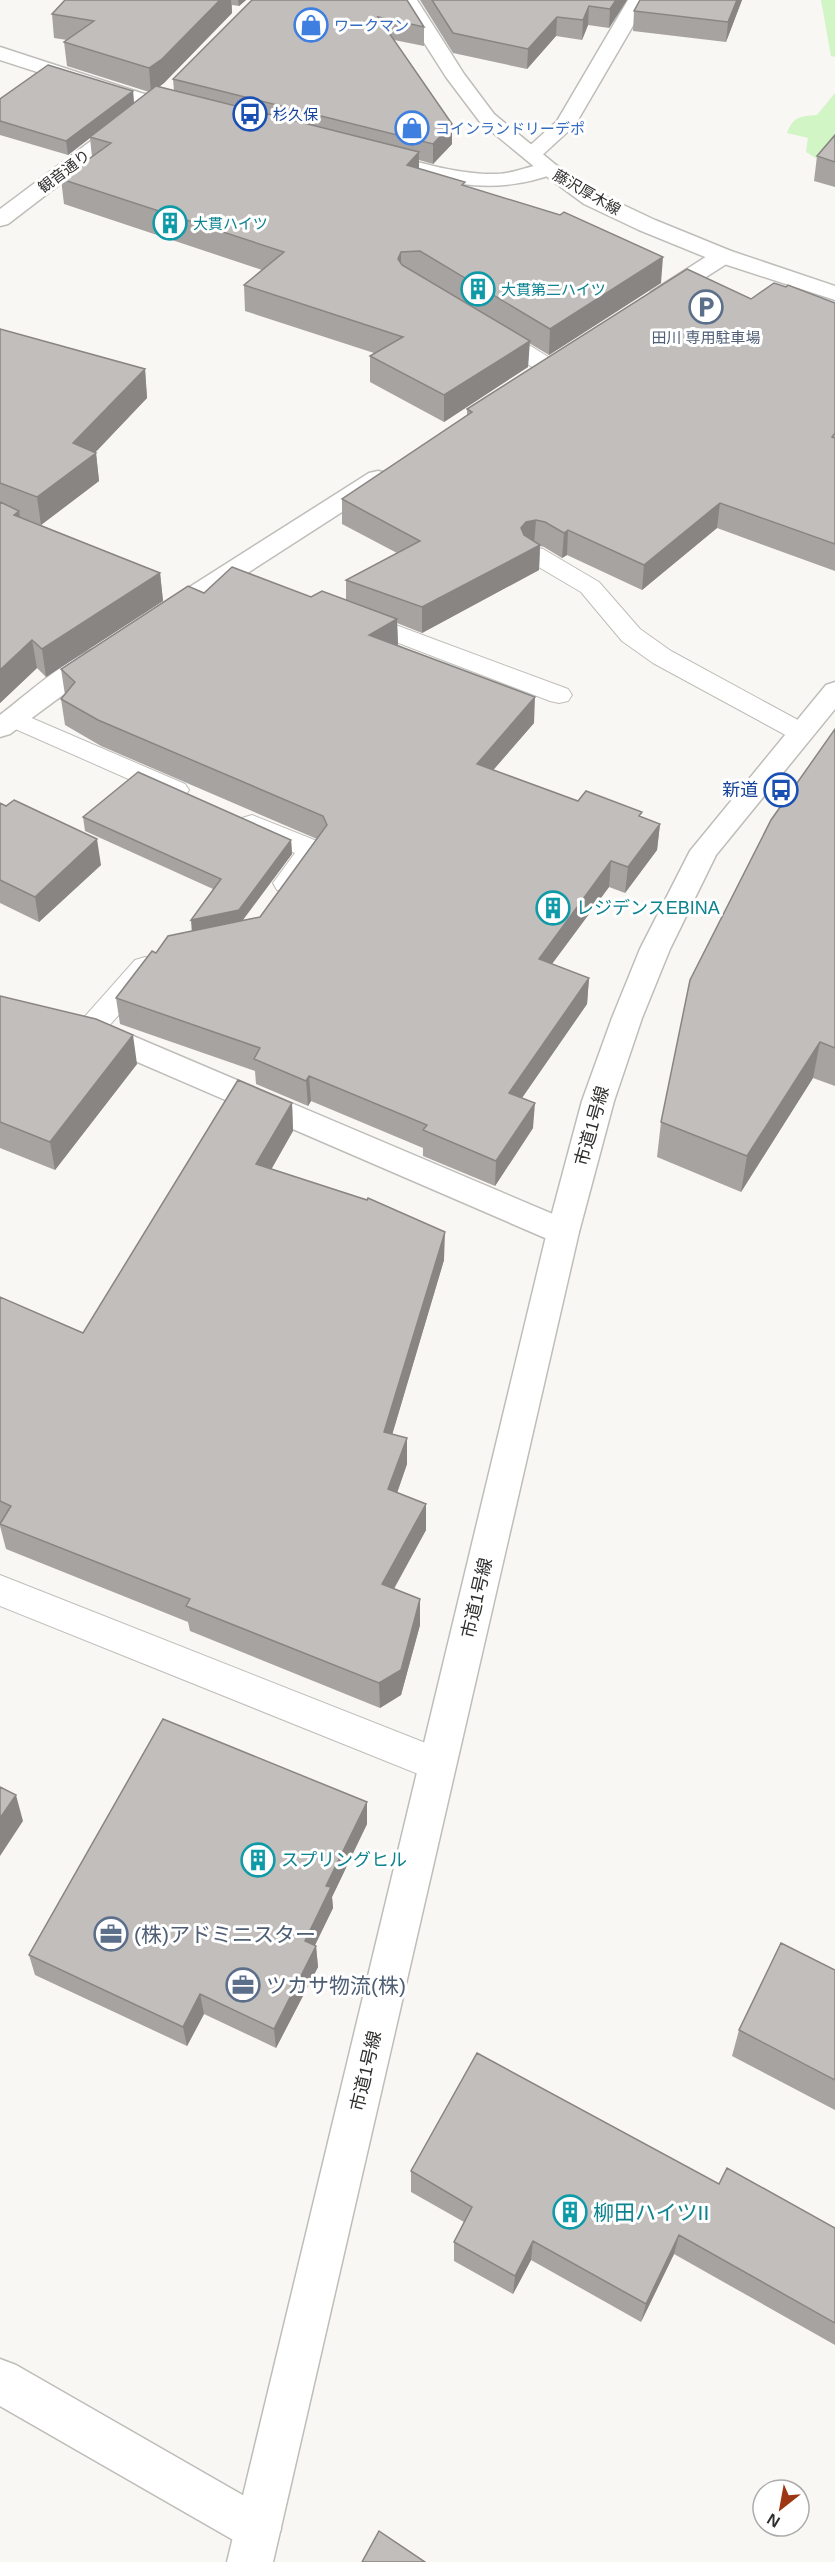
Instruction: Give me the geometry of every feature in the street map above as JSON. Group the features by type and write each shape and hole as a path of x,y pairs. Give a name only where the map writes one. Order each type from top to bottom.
{"street":[{"name":"藤沢厚木線","path":"407,0 456,77 487,118 549,169 592,199 647,225 723,256 835,293"},
{"path":"532,154 565,125 638,0"},
{"path":"0,53 154,102 206,115"},
{"name":"観音通り","path":"0,219 172,89"},
{"path":"362,154 440,174 485,180 517,179 549,169"},
{"path":"640,309 723,256"},
{"path":"7,723 67,677 134,634 181,593 230,571 402,463"},
{"name":"市道1号線","path":"254,2545 563,1232 598,1101 627,1018 656,949 704,851 800,732 833,697"},
{"path":"79,1026 563,1232"},
{"path":"0,2382 254,2545"}],"lane":[{"path":"471,320 550,368"},
{"path":"534,554 590,587 631,635 662,657 800,732"},
{"path":"230,571 263,583"},
{"path":"340,612 559,694"},
{"path":"7,723 194,798"},
{"path":"226,813 312,850 270,906"},
{"path":"79,1026 157,953 169,951"},
{"path":"0,1590 438,1766"}],"green space":[{"path":"821,0 835,0 835,57 831,56"},
{"path":"835,93 835,170 806,152 808,138 787,133 798,118 817,115"}],"building":[{"path":"65,0 220,0 162,59 149,68 64,42 94,21 52,14"},
{"path":"252,0 407,0 424,27 378,17 452,124 433,144 173,79"},
{"path":"432,0 616,0 610,9 589,6 583,20 557,17 528,49 453,33"},
{"path":"640,0 737,0 728,22 634,11"},
{"path":"48,65 133,91 66,141 0,121 0,99"},
{"path":"156,86 419,152 407,165 465,182 462,185 560,215 564,212 663,257 550,329 420,251 401,252 398,259 402,265 530,341 444,395 370,356 403,337 244,285 284,252 61,179 111,143 90,137"},
{"path":"835,135 835,162 817,156"},
{"path":"687,269 751,299 774,283 786,287 788,285 835,303 835,433 832,437 835,438 835,544 720,503 644,565 568,530 564,533 545,522 536,520 526,522 521,528 524,535 540,545 422,607 346,580 420,541 342,499 472,412 467,409"},
{"path":"0,329 145,369 73,443 96,453 37,497 0,483"},
{"path":"0,502 19,511 14,515 160,573 42,649 32,640 0,670"},
{"path":"232,567 311,597 322,591 397,619 369,635 535,697 477,764 578,801 586,791 642,812 639,816 660,824 628,867 611,861 539,959 589,978 509,1093 535,1103 496,1161 423,1130 427,1125 309,1076 306,1081 254,1059 260,1048 116,998 152,951 156,953 168,936 260,917 327,825 323,816 98,720 61,699 75,682 61,669 188,586 204,593"},
{"path":"835,729 835,1048 820,1042 747,1156 661,1122 690,980 771,820"},
{"path":"138,772 291,840 239,910 191,920 221,879 83,817"},
{"path":"14,800 97,839 35,897 0,880 0,803 6,806"},
{"path":"0,996 96,1019 133,1035 50,1142 0,1122"},
{"path":"238,1080 292,1103 256,1164 367,1200 368,1198 445,1232 384,1432 407,1438 388,1489 426,1504 382,1584 420,1599 401,1670 379,1683 186,1606 190,1599 0,1524 11,1506 0,1501 0,1297 83,1333"},
{"path":"163,1719 367,1802 326,1886 331,1887 305,1941 316,1946 274,2029 200,1994 183,2027 29,1955"},
{"path":"0,1787 16,1795 0,1818"},
{"path":"781,1943 835,1970 835,2080 739,2030"},
{"name":"柳田ハイツII","path":"477,2053 719,2184 727,2168 835,2228 835,2323 679,2235 646,2304 533,2241 515,2276 454,2242 472,2207 411,2171"},
{"path":"379,2531 425,2562 362,2562"}],"place":[{"name":"ワークマン","path":"311,25"},
{"name":"杉久保","path":"250,114"},
{"name":"コインランドリーデポ","path":"412,128"},
{"name":"大貫ハイツ","path":"170,223"},
{"name":"大貫第二ハイツ","path":"478,289"},
{"name":"田川 専用駐車場","path":"706,307"},
{"name":"新道","path":"781,790"},
{"name":"レジデンスEBINA","path":"553,908"},
{"name":"スプリングヒル","path":"258,1860"},
{"name":"(株)アドミニスター","path":"111,1934"},
{"name":"ツカサ物流(株)","path":"243,1985"},
{"name":"柳田ハイツII","path":"570,2212"}]}
